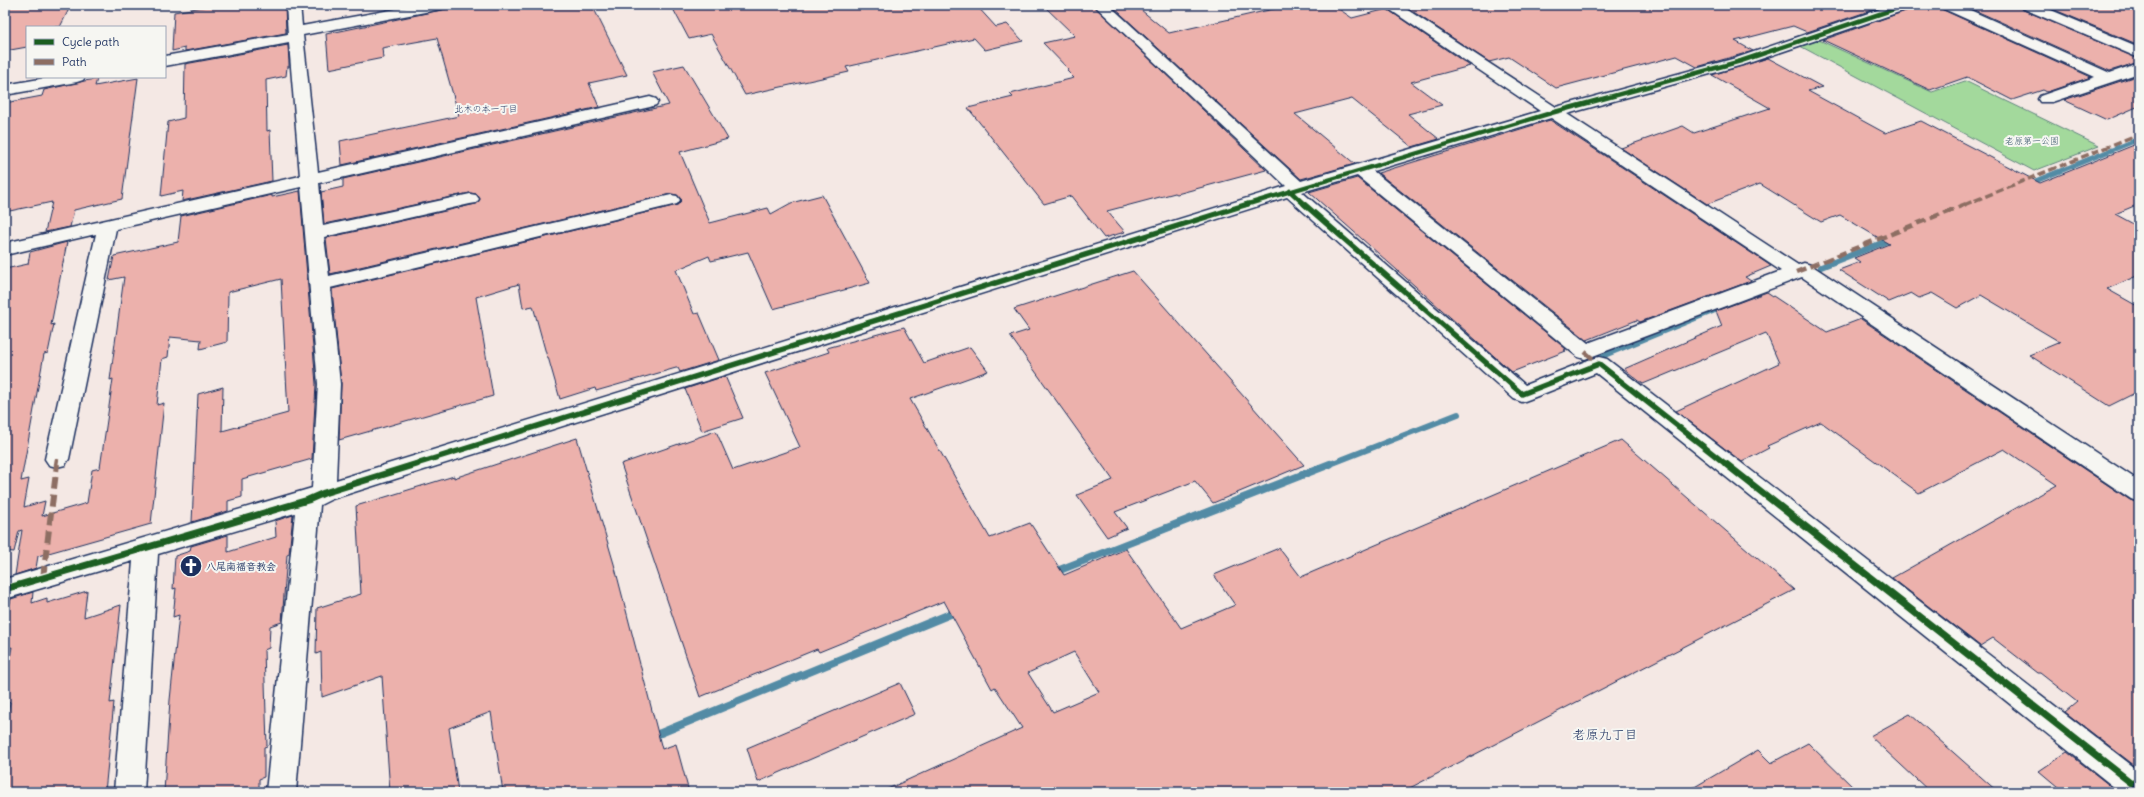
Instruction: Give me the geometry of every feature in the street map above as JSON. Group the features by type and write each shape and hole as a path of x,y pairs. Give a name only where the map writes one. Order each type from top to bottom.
{"street":[{"path":"280,792 329,384 293,5"},
{"path":"166,61 441,5"},
{"path":"1101,5 1294,190 1522,394 1599,364 2139,789"},
{"path":"1361,170 1585,352 1796,272 1551,113 1390,5"},
{"path":"5,589 146,549 1294,190 1551,113 1741,61 1906,5"},
{"path":"1947,5 2109,78"},
{"path":"2027,5 2139,53"},
{"path":"2046,99 2139,68"},
{"path":"5,90 71,78"},
{"path":"5,249 650,102"},
{"path":"315,234 470,199"},
{"path":"320,284 670,200"},
{"path":"57,459 107,226"},
{"path":"1804,269 2139,493"},
{"path":"129,792 146,549"}],"green space":[{"name":"老原第一公園","path":"1819,40 1932,92 1965,81 2099,146 2034,171 1800,46"}],"building":[{"path":"5,5 71,5 60,26 26,26 26,47 5,51"},
{"path":"214,5 285,5 286,33 185,51 185,48 172,51 174,12"},
{"path":"449,5 592,5 627,75 589,83 599,107 342,165 340,141 459,116 437,38 382,48 383,58 329,69 326,34 446,9"},
{"path":"671,5 976,5 996,27 1007,24 1023,41 985,50 974,38 846,67 849,72 745,95 711,34 689,39"},
{"path":"1043,5 1093,5 1266,170 1107,211 1125,232 1104,238 1071,196 1044,204 968,108 1013,97 1010,94 1074,78 1067,71 1069,70 1043,43 1075,36"},
{"path":"1111,5 1135,5 1169,33 1291,5 1333,5 1352,18 1387,9 1470,66 1411,82 1442,105 1408,114 1439,139 1412,147 1352,99 1295,114 1355,164 1301,179"},
{"path":"1403,5 1887,5 1807,32 1793,26 1735,41 1753,51 1697,67 1677,56 1556,88 1509,57 1489,62"},
{"path":"1918,5 1926,7 1938,5 1941,9 2091,77 2047,92 2043,90 2012,100 1967,77 1930,90 1823,40 1911,9"},
{"path":"1963,5 2019,5 2021,9 2139,59 2139,62 2110,71"},
{"path":"2043,5 2139,5 2139,45"},
{"path":"288,45 289,67 287,67 286,76 266,80 267,131 270,130 272,181 182,201 183,191 161,196 168,122 184,118 185,64"},
{"path":"1768,58 1822,87 1808,91 1885,133 1921,121 2040,183 2139,143 2139,204 2115,214 2139,227 2139,275 2107,289 2139,307 2139,391 2109,406 2029,355 2060,342 1981,295 1957,308 1932,293 1919,298 1911,293 1889,302 1839,270 1860,262 1854,258 1889,244 1840,215 1821,222 1760,184 1707,204 1621,148 1683,126 1694,133 1770,108 1712,75"},
{"path":"684,65 728,139 680,152 710,223 768,208 771,214 791,203 822,195 870,283 773,309 748,252 711,261 709,256 676,270 694,314 699,313 719,360 680,372 678,368 676,368 596,391 595,388 560,399 533,306 523,308 519,284 476,297 493,396 339,440 341,384 332,289 677,205 682,200 677,195 671,194 330,274 326,238 476,204 480,199 476,194 470,193 324,224 321,192 343,187 343,179 669,105 652,72"},
{"path":"2139,75 2139,106 2107,120 2064,100"},
{"path":"138,78 122,199 74,210 70,227 45,232 52,202 5,212 5,103 42,96 44,90 84,81 97,79 95,86"},
{"path":"1550,120 1771,266 1745,277 1751,281 1640,322 1637,320 1587,340 1378,173"},
{"path":"1357,178 1566,349 1564,350 1566,351 1512,372 1309,192"},
{"path":"300,191 316,384 312,459 242,479 242,497 228,501 228,511 192,522 198,394 223,387 222,431 288,413 281,279 228,292 227,342 200,349 201,340 170,337 168,357 162,359 157,405 164,403 151,524 38,556 36,568 15,575 22,530 19,531 14,552 5,551 5,269 28,264 30,252 67,242 51,325 54,324 48,353 44,354 21,481 29,479 24,507 45,501 42,516 87,503 92,470 100,468 113,379 110,380 124,277 109,280 114,256 178,242 181,216 272,195 272,197"},
{"path":"1133,271 1304,465 1213,503 1195,481 1115,512 1127,528 1107,537 1077,495 1113,480 1010,336 1029,330 1014,309"},
{"path":"1767,292 1827,332 1861,319 2130,500 2139,503 2139,769 2065,712 2077,702 2040,673 1993,638 1980,646 1892,578 2057,485 2004,449 1919,493 1821,422 1767,446 1769,448 1742,462 1676,411 1779,363 1766,333 1643,384 1624,369 1722,326 1716,311"},
{"path":"904,327 924,363 970,347 988,371 910,399 990,538 1030,523 1064,575 1126,549 1181,628 1235,605 1214,575 1279,548 1301,577 1621,440 1794,590 1402,792 881,792 1022,728 995,687 992,689 944,601 819,652 817,649 700,697 621,464 716,431 733,470 800,447 765,373 829,352 827,348","holes":["1074,652 1099,692 1053,712 1028,673"]},
{"path":"725,376 743,418 702,431 685,389"},
{"path":"577,438 614,564 662,749 676,744 689,792 503,792 491,712 449,728 458,792 390,792 382,676 322,697 321,652 316,654 317,608 361,594 356,506 454,476 454,478"},
{"path":"293,515 289,554 287,555 282,622 270,626 269,648 264,650 267,746 264,747 264,777 259,779 259,792 164,792 170,700 179,615 173,617 176,588 173,589 175,556 190,551 191,546 228,535 228,552 276,537 275,521"},
{"path":"87,591 84,617 121,605 110,703 114,702 105,792 5,792 5,732 10,702 5,704 5,685 12,647 5,649 5,622 11,599 33,592 32,603 47,598 47,603"},
{"path":"900,683 915,714 758,782 747,748"},
{"path":"1910,714 1998,792 1930,792 1870,736"},
{"path":"1808,743 1858,792 1686,792 1758,750 1771,763"},
{"path":"2067,752 2118,792 2064,792 2039,771"}],"waterway":[{"path":"2028,184 2139,139"},
{"path":"1821,267 1892,239"},
{"path":"1602,356 1742,299"},
{"path":"1328,465 1458,414"},
{"path":"1052,573 1330,464"},
{"path":"651,737 960,610"}],"marked path":[{"path":"1796,272 2139,134"},
{"path":"1585,352 1599,364"},
{"path":"43,578 51,522 57,459"}],"cycle path":[{"path":"5,589 308,500 324,493 1298,188 1551,113 1741,61 1906,5"},
{"path":"1290,191 1522,394 1599,364 2139,789"}],"place":[{"name":"八尾南福音教会","path":"191,566"}],"district":[{"name":"北木の本一丁目","path":"486,109"},
{"name":"老原九丁目","path":"1605,734"}]}
